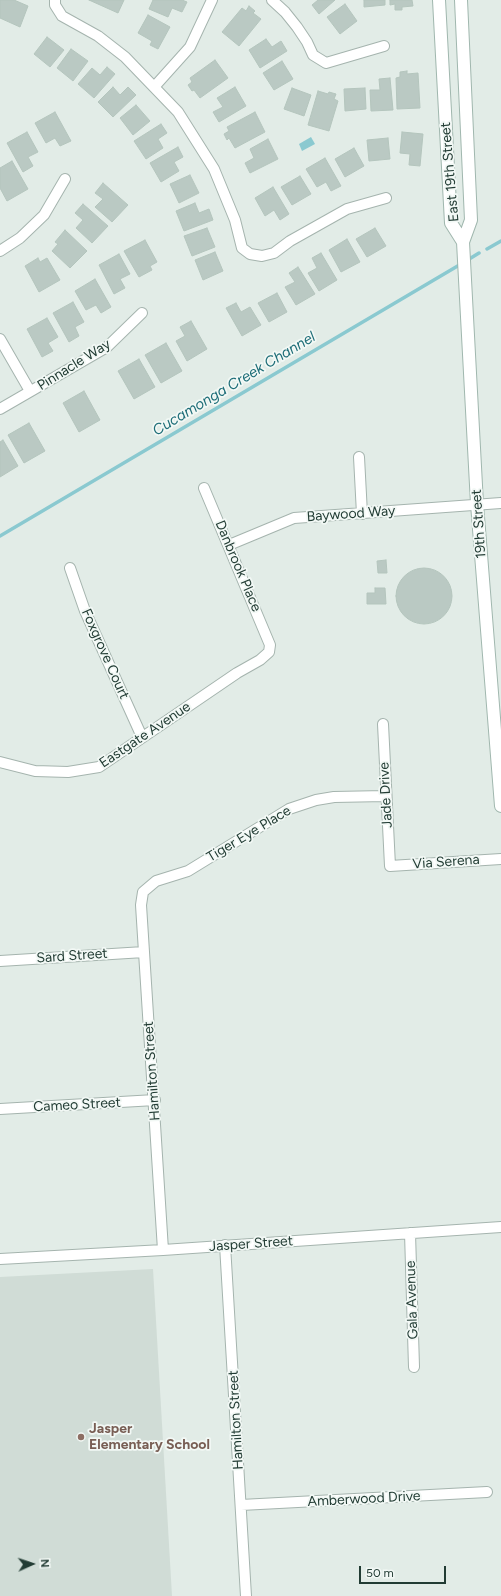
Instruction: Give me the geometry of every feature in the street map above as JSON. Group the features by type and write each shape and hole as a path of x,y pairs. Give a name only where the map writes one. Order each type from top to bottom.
{"main road":[{"name":"East 19th Street","path":"439,0 451,223 463,242"},
{"name":"East 19th Street","path":"461,0 471,220 463,242"},
{"name":"19th Street","path":"463,242 477,504 501,806"}],"street":[{"path":"155,86 190,47 212,0"},
{"path":"272,0 296,27 313,55 326,63 384,46"},
{"path":"55,2 62,16 98,36 125,57 155,86 178,112 214,169 235,220 242,248 250,254 262,256 274,253 290,241 347,209 386,198"},
{"path":"0,252 20,238 44,215 65,179"},
{"name":"Pinnacle Way","path":"0,409 107,347 142,313"},
{"path":"0,339 30,391"},
{"path":"359,457 362,514"},
{"name":"Danbrook Place","path":"204,488 270,645"},
{"name":"Baywood Way","path":"229,545 294,518 501,503"},
{"name":"Foxgrove Court","path":"70,568 85,611 142,737"},
{"name":"Eastgate Avenue","path":"0,762 35,771 68,772 99,767 237,673 260,660 269,652 270,645"},
{"name":"Jade Drive","path":"383,724 390,866"},
{"name":"Tiger Eye Place","path":"143,892 156,881 188,871 289,808 316,800 386,796"},
{"name":"Via Serena","path":"390,866 501,859"},
{"name":"Hamilton Street","path":"143,892 141,905 163,1250"},
{"name":"Sard Street","path":"0,961 144,952"},
{"name":"Cameo Street","path":"0,1110 154,1100"},
{"name":"Jasper Street","path":"0,1260 501,1227"},
{"name":"Gala Avenue","path":"410,1233 414,1367"},
{"name":"Hamilton Street","path":"225,1245 246,1596"},
{"name":"Amberwood Drive","path":"241,1505 487,1492"}],"shaded area":[{"name":"Jasper Elementary School","path":"153,1269 172,1596 0,1596 0,1277"}],"water":[{"path":"311,137 315,144 302,151 299,144"}],"building":[{"path":"0,0 14,0 28,6 20,27 0,18"},
{"path":"89,0 124,0 118,13"},
{"path":"153,0 182,0 187,2 182,12 172,8 168,17 149,9"},
{"path":"318,0 335,0 319,14 312,5"},
{"path":"364,0 385,0 385,5 364,7"},
{"path":"390,0 412,0 413,6 402,7 402,10 395,10 395,4 390,5"},
{"path":"345,4 357,21 340,34 327,17"},
{"path":"249,6 255,11 253,13 261,19 239,46 222,32 242,8 246,11"},
{"path":"148,15 170,27 158,49 150,45 152,41 138,33"},
{"path":"47,37 64,50 50,67 34,54"},
{"path":"266,39 272,47 281,41 287,51 260,68 249,50"},
{"path":"71,49 88,61 73,81 57,68"},
{"path":"215,60 228,78 200,98 188,85 192,82 190,78"},
{"path":"282,61 293,79 274,90 263,73"},
{"path":"107,67 115,74 94,98 78,84 92,68 100,75"},
{"path":"407,71 407,74 418,73 420,108 397,109 396,78 400,77 400,72"},
{"path":"390,78 393,110 371,111 370,90 380,90 379,79"},
{"path":"113,87 120,95 128,87 136,95 113,117 98,102"},
{"path":"235,87 246,106 219,122 213,112 223,107 217,98"},
{"path":"292,88 311,95 304,116 284,109"},
{"path":"365,88 366,109 345,111 344,89"},
{"path":"318,91 328,94 329,92 336,94 334,99 338,101 329,131 308,125"},
{"path":"136,105 150,121 133,135 120,118"},
{"path":"55,112 71,141 60,146 55,138 46,143 35,123"},
{"path":"255,112 265,132 235,148 229,138 227,140 224,134 229,131 227,127"},
{"path":"161,124 167,133 158,139 163,148 146,159 134,141"},
{"path":"27,132 38,152 28,157 33,166 23,172 7,143"},
{"path":"402,132 423,134 420,166 409,165 410,154 400,153"},
{"path":"388,138 390,159 369,161 367,140"},
{"path":"268,139 278,159 250,173 245,163 254,158 250,149"},
{"path":"178,147 183,157 174,162 179,171 161,182 150,163"},
{"path":"354,148 364,166 345,177 335,159"},
{"path":"325,158 341,186 331,191 326,182 317,187 306,169"},
{"path":"12,161 28,189 7,201 0,188 0,168"},
{"path":"190,175 199,193 179,203 170,184"},
{"path":"300,176 311,194 292,205 281,187"},
{"path":"103,183 128,205 112,222 95,207 103,199 95,193"},
{"path":"273,187 289,214 280,220 274,210 265,216 255,198"},
{"path":"195,203 199,213 209,209 213,220 184,231 176,211"},
{"path":"83,204 108,226 92,243 76,228 83,220 75,213"},
{"path":"207,228 215,247 192,256 184,236"},
{"path":"375,228 386,246 367,257 356,239"},
{"path":"65,230 87,251 70,268 52,251 58,244 55,242"},
{"path":"347,239 360,262 341,272 329,250"},
{"path":"145,240 157,262 150,266 152,270 139,277 124,251"},
{"path":"215,252 223,271 203,280 195,260"},
{"path":"321,253 337,280 319,291 308,273 317,268 312,258"},
{"path":"119,254 130,274 120,279 125,288 114,294 99,265"},
{"path":"38,258 40,262 47,258 60,280 39,292 25,266"},
{"path":"298,267 315,294 296,305 285,287 295,282 289,273"},
{"path":"95,279 111,307 101,313 96,305 86,310 75,291"},
{"path":"277,293 287,312 269,322 258,303"},
{"path":"73,302 84,322 75,327 79,336 69,342 53,313"},
{"path":"236,303 241,312 250,307 261,325 242,336 226,308"},
{"path":"47,318 58,337 48,343 53,351 42,357 27,329"},
{"path":"191,321 207,349 187,361 176,341 185,336 180,327"},
{"path":"166,343 182,371 161,383 145,355"},
{"path":"139,359 155,387 134,399 118,371"},
{"path":"84,391 100,420 79,432 63,403"},
{"path":"29,423 45,451 24,463 8,435"},
{"path":"3,440 18,466 0,477 0,442"},
{"path":"386,560 387,573 378,573 377,561"},
{"path":"419,568 429,568 444,576 450,585 452,596 450,607 444,616 429,624 419,624 408,619 401,612 396,601 396,591 401,580 408,573"},
{"path":"375,588 385,588 386,604 367,604 367,593 375,593"}],"waterway":[{"name":"Cucamonga Creek Channel","path":"487,249 501,241"},
{"name":"Cucamonga Creek Channel","path":"466,261 479,253"},
{"name":"Cucamonga Creek Channel","path":"0,536 461,264"}],"place":[{"name":"Jasper Elementary School","path":"81,1437"}]}
